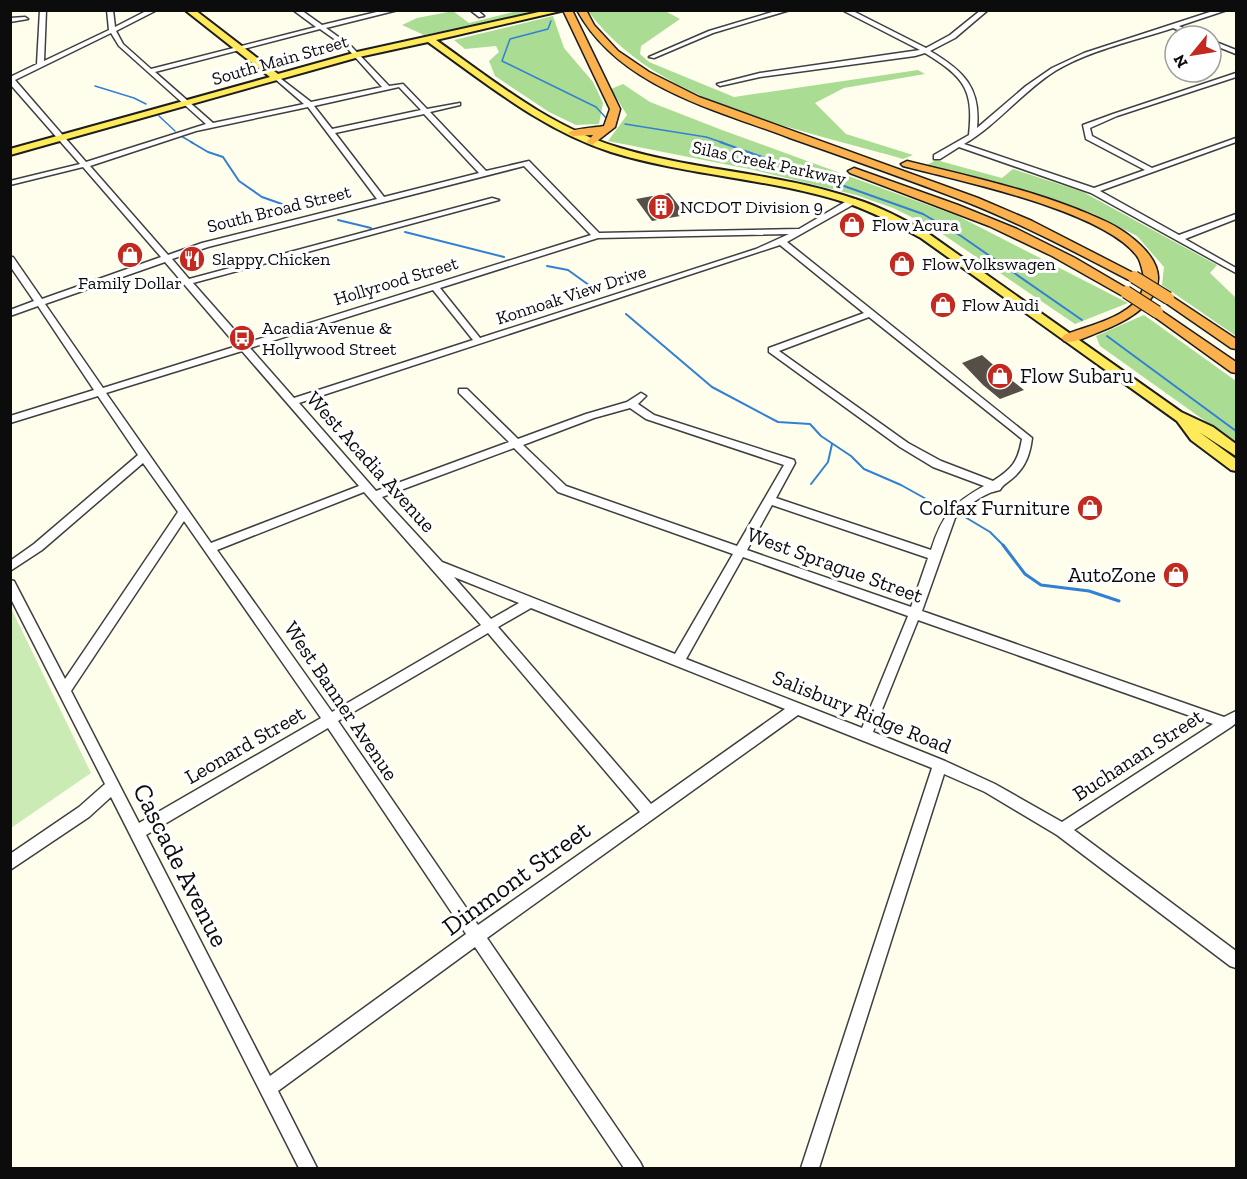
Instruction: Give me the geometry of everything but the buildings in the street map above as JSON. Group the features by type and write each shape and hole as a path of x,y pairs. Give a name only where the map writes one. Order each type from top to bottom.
{"highway":[{"path":"567,10 615,109 611,125 592,142"},
{"path":"581,10 589,28 630,64 695,99 974,201 1037,228 1134,278 1168,298 1236,345"},
{"path":"577,32 619,71 648,89 707,117"},
{"path":"573,133 599,131 611,125"},
{"path":"765,126 1042,201 1081,213 1118,231 1145,256 1152,272 1150,292 1137,307 1122,316 1069,338"},
{"path":"848,168 956,207 1069,259 1157,312 1236,369"}],"main road":[{"path":"189,10 276,77"},
{"name":"South Main Street","path":"10,153 357,55 561,10"},
{"name":"Silas Creek Parkway","path":"429,39 551,123 592,142 658,160 806,187 853,201 914,229 1176,415 1208,430 1236,451"},
{"name":"Silas Creek Parkway","path":"1176,415 1196,437 1236,466"}],"street":[{"path":"40,66 43,10"},
{"path":"110,10 112,30 121,45 211,125"},
{"path":"11,80 154,10"},
{"path":"296,10 357,55 387,88"},
{"path":"150,71 395,10"},
{"path":"473,10 481,16"},
{"path":"652,57 711,32 787,10"},
{"path":"844,10 944,62 964,82 973,96 975,111 973,136"},
{"path":"720,84 760,75 899,58 925,51 953,38 985,10"},
{"path":"1179,24 1224,10"},
{"path":"10,22 24,21"},
{"path":"937,157 973,136 1028,87 1054,69 1086,54 1163,29"},
{"path":"1152,171 1089,137 1086,127 1115,115 1236,75"},
{"path":"276,77 309,105 382,200"},
{"name":"West Acadia Avenue","path":"11,80 291,402 438,566 649,813"},
{"path":"10,183 84,165 211,125 401,85 484,173"},
{"path":"330,132 458,104"},
{"path":"975,111 986,116 997,116"},
{"path":"1094,191 1236,140"},
{"path":"960,145 1094,191 1236,271"},
{"name":"South Broad Street","path":"10,313 205,245 526,163 597,236"},
{"path":"188,282 495,200"},
{"name":"Konnoak View Drive","path":"291,402 759,251 781,242 853,201"},
{"path":"1179,238 1236,216"},
{"path":"1224,221 1236,228"},
{"name":"Hollyrood Street","path":"10,420 597,236 801,231"},
{"path":"781,242 1027,438 1027,452 1020,464 996,487 975,496 951,515 915,614 865,736"},
{"name":"West Banner Avenue","path":"10,259 144,456 330,720 475,937 634,1168"},
{"path":"434,286 479,342"},
{"path":"872,313 772,350 904,445 937,464 996,487"},
{"name":"West Sprague Street","path":"463,391 562,489 915,614 1231,720"},
{"path":"210,548 370,491 631,404 641,396"},
{"path":"631,404 650,417 790,463 678,661"},
{"path":"10,567 38,547 144,456"},
{"path":"770,500 936,556"},
{"path":"65,689 184,512"},
{"name":"Salisbury Ridge Road","path":"438,566 940,765 990,788 1062,830 1236,960"},
{"name":"Cascade Avenue","path":"10,584 308,1168"},
{"name":"Leonard Street","path":"137,832 529,603"},
{"name":"Dinmont Street","path":"267,1089 475,937 796,709"},
{"name":"Buchanan Street","path":"1062,830 1231,720"},
{"path":"810,1168 940,765"},
{"path":"10,863 84,812 113,786"}],"green space":[{"path":"453,11 469,23 517,11 543,11 424,35 402,25 417,18"},
{"path":"588,11 665,11 680,19 641,46 640,54 649,62 734,97 918,70 925,74 844,88 815,103 846,134 913,155 903,159 819,136 732,108 690,91 651,69 617,43"},
{"path":"553,16 564,48 593,82 603,103 599,124 576,125 549,112 495,76 489,61 499,52 496,46 465,49 454,40"},
{"path":"623,84 650,102 958,216 1128,303 1075,324 932,227 893,208 856,195 754,170 608,141 627,115 611,89"},
{"path":"936,160 1002,178 1013,169 1083,192 1217,265 1210,273 1236,298 1236,336 1162,285 1164,267 1137,236 1092,213 927,165"},
{"path":"1144,315 1236,381 1236,443 1100,346 1096,336"},
{"path":"11,608 91,773 10,828"}],"waterway":[{"path":"551,21 548,29 510,39 502,61 596,107 608,120"},
{"path":"95,86 146,104"},
{"path":"159,116 175,131"},
{"path":"625,124 706,137 724,143"},
{"path":"181,136 193,143"},
{"path":"191,142 208,152 223,157 239,181 262,197 299,210"},
{"path":"720,142 923,214 961,236 1082,320"},
{"path":"338,220 371,228"},
{"path":"405,232 504,257"},
{"path":"547,266 568,270 593,288"},
{"path":"626,314 712,387 778,422 810,424 821,436 851,456 864,469 901,485 937,505"},
{"path":"1107,336 1236,431"},
{"path":"811,484 828,462 832,444"},
{"path":"965,517 990,532 1003,545"},
{"path":"1003,545 1025,574 1041,585 1089,591 1119,601"}],"place":[{"name":"NCDOT Division 9","path":"661,207"},
{"name":"Flow Acura","path":"852,225"},
{"name":"Family Dollar","path":"130,255"},
{"name":"Slappy Chicken","path":"192,259"},
{"name":"Flow Volkswagen","path":"902,264"},
{"name":"Flow Audi","path":"943,305"},
{"name":"Acadia Avenue & Hollywood Street","path":"242,338"},
{"name":"Flow Subaru","path":"1000,376"},
{"name":"Colfax Furniture","path":"1090,508"},
{"name":"AutoZone","path":"1176,575"}]}
